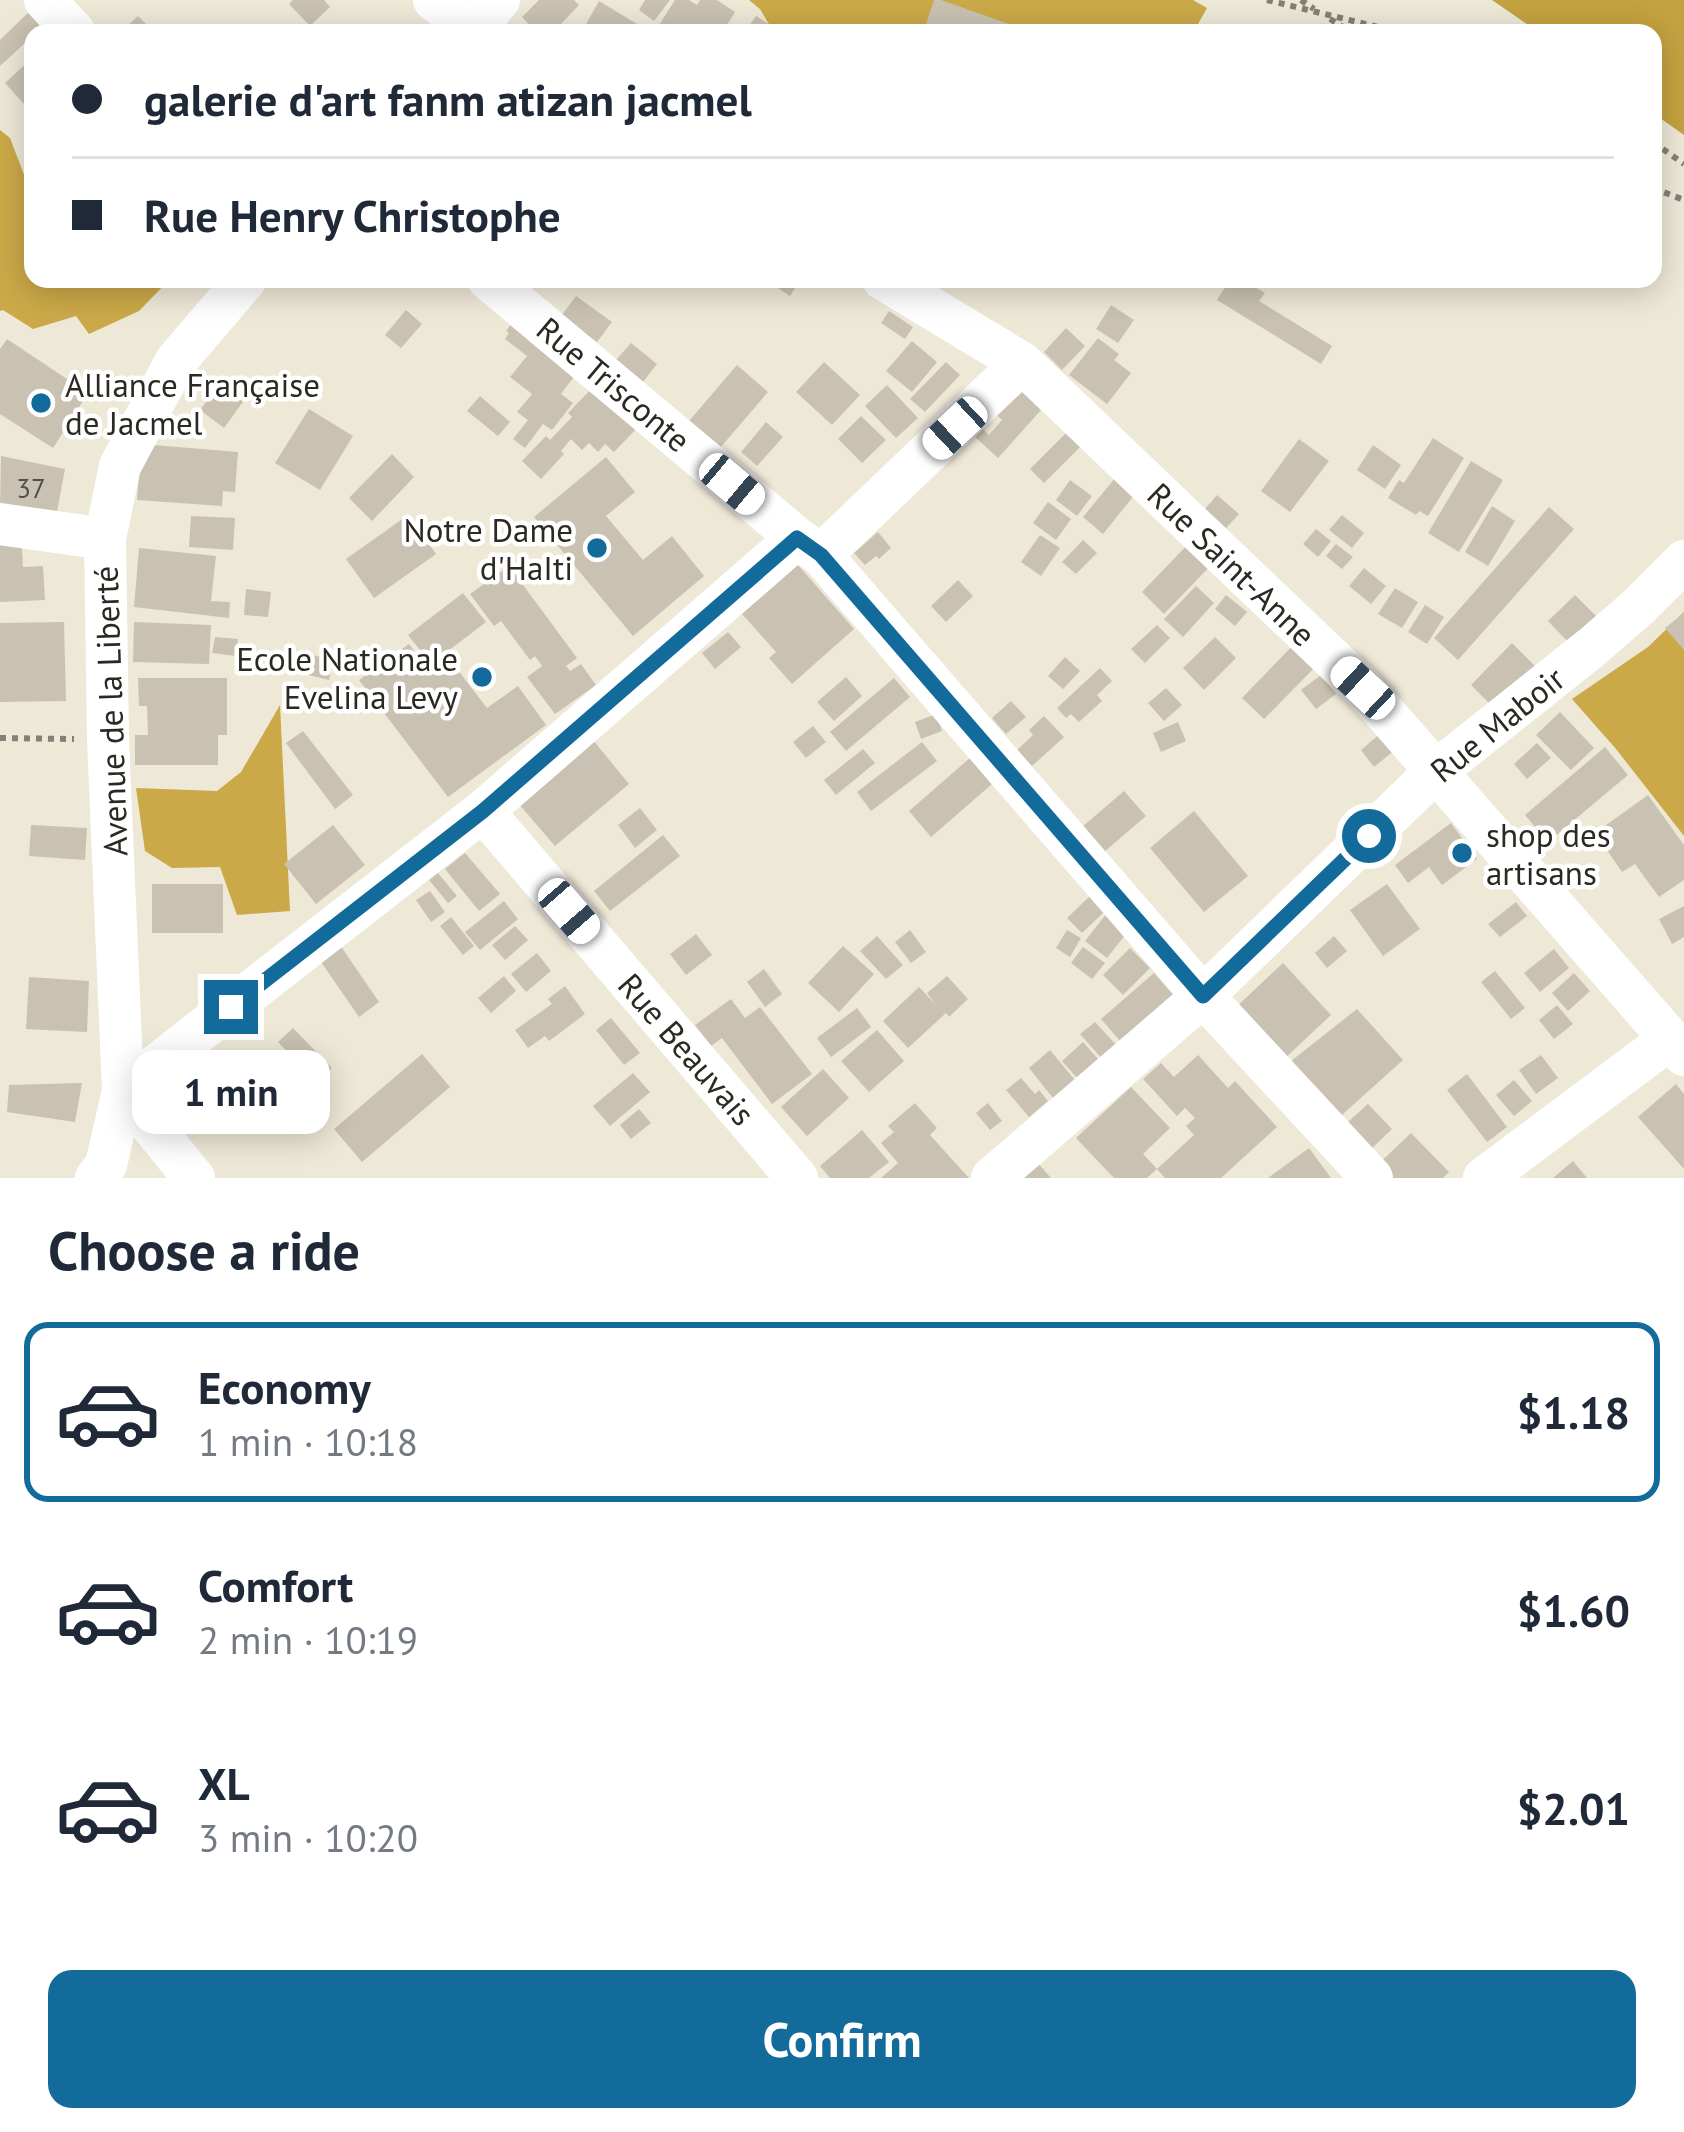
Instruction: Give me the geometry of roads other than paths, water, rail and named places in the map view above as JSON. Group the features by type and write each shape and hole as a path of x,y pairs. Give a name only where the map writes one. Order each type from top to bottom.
{"street":[{"path":"45,0 67,24"},
{"path":"434,0 481,24"},
{"name":"Avenue de la Liberté","path":"96,1178 106,1165 123,1090 105,539 120,466 176,361 238,288"},
{"name":"Rue Trisconte","path":"499,288 809,547 1203,996 1372,1178"},
{"name":"Rue Saint-Anne","path":"898,288 1022,363 1363,688 1677,1047"},
{"path":"194,1178 123,1090 483,811 809,547 1022,363"},
{"path":"0,524 105,539"},
{"name":"Rue Maboir","path":"992,1178 1203,996 1436,772 1637,608 1684,561"},
{"name":"Rue Beauvais","path":"483,811 797,1178"},
{"path":"1484,1178 1677,1047"}],"place":[{"name":"Alliance Française de Jacmel","path":"41,403"},
{"name":"Notre Dame d'HaIti","path":"597,548"},
{"name":"Ecole Nationale Evelina Levy","path":"482,677"},
{"name":"shop des artisans","path":"1462,853"}]}
